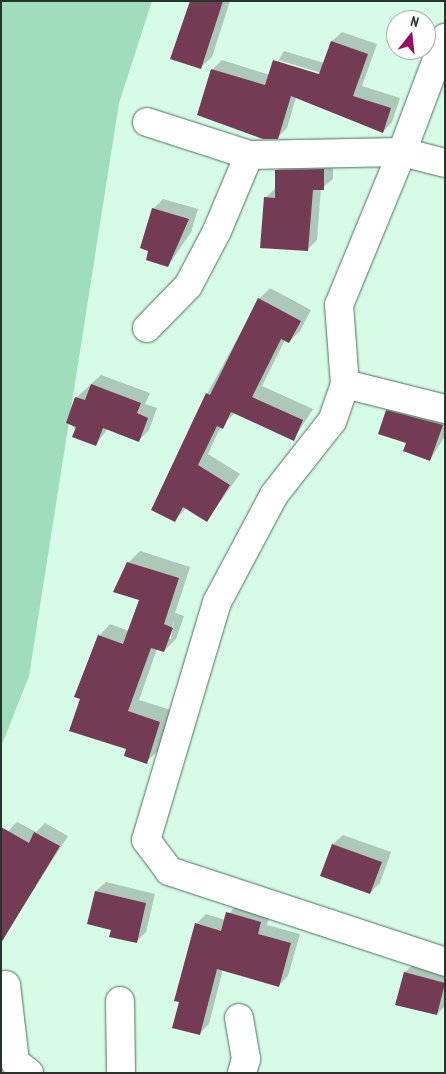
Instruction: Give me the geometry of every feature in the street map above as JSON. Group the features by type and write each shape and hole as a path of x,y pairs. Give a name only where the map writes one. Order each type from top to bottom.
{"street":[{"path":"445,38 402,152 339,305 345,384 332,421 274,495 217,602 146,840 169,871 445,962"},
{"path":"147,122 249,155 402,152 445,163"},
{"path":"147,328 188,286 249,155"},
{"path":"345,384 445,409"},
{"path":"6,985 15,1062 29,1073"},
{"path":"120,1001 121,1073"},
{"path":"239,1018 246,1059 242,1073"}],"green space":[{"path":"1,1 152,1 119,103 29,676 1,747"}],"building":[{"path":"190,1 223,1 201,69 170,59"},
{"path":"331,41 368,54 353,96 391,108 383,133 291,96 278,139 263,139 197,115 211,69 265,85 273,60 319,74"},
{"path":"324,169 324,190 313,190 308,251 260,248 264,197 275,198 275,170"},
{"path":"152,208 189,219 168,267 146,260 148,251 140,248"},
{"path":"258,298 301,321 289,343 281,339 252,397 303,420 294,441 231,412 223,429 217,426 198,465 230,485 207,522 183,507 175,522 151,510 206,393 210,395"},
{"path":"91,384 141,403 137,413 148,418 139,442 103,428 96,446 72,437 76,427 66,423 75,397 85,400"},
{"path":"386,410 443,425 430,461 403,451 406,443 378,434"},
{"path":"127,562 179,578 164,624 173,628 164,652 151,648 128,711 160,722 147,764 124,756 126,749 69,731 80,699 74,697 98,635 123,644 139,600 113,592"},
{"path":"1,827 29,843 34,832 60,846 1,943"},
{"path":"332,844 382,862 370,894 320,876"},
{"path":"95,891 146,903 137,943 109,937 111,930 87,924"},
{"path":"226,912 261,922 258,934 291,943 279,987 217,969 200,1035 172,1028 179,1002 174,1001 195,923 221,931"},
{"path":"404,972 445,983 437,1015 395,1005"}]}
